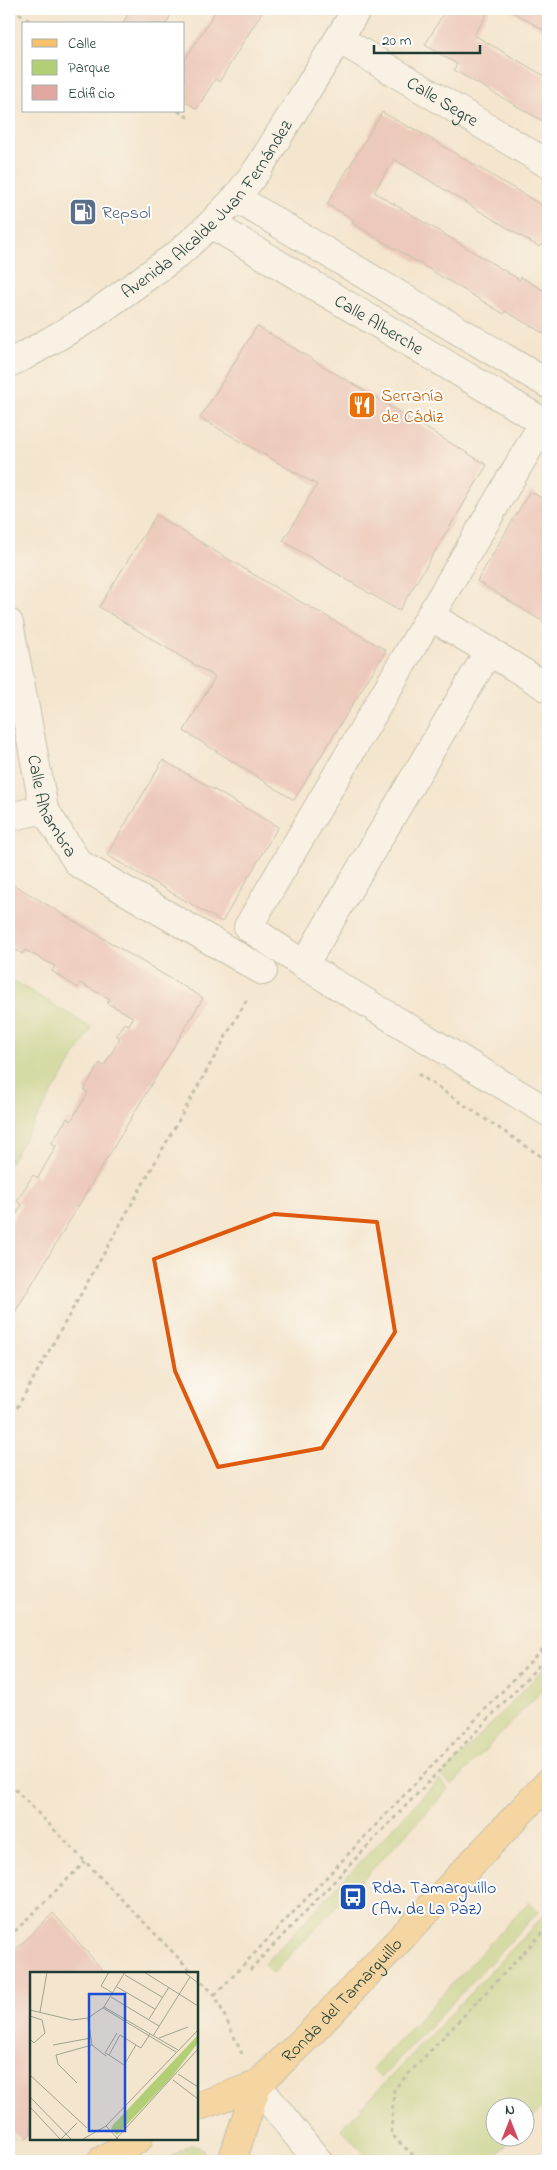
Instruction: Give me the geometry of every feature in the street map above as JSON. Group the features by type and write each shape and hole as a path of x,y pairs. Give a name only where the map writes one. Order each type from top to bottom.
{"main road":[{"name":"Ronda del Tamarguillo","path":"198,2106 257,2085 310,2035 548,1783"},
{"name":"Ronda del Tamarguillo","path":"232,2161 257,2085"},
{"path":"101,2161 136,2140"}],"street":[{"name":"Avenida Alcalde Juan Fernández","path":"9,363 88,320 178,254 211,224 236,198 258,169 356,9"},
{"name":"Calle Segre","path":"339,39 548,164"},
{"name":"Calle Alberche","path":"236,198 548,384"},
{"name":"Calle Alberche","path":"211,224 546,423"},
{"path":"546,423 430,616 248,927 304,965 548,1112"},
{"path":"430,616 548,688"},
{"name":"Calle Alhambra","path":"9,623 15,691 44,809 78,863 263,971"},
{"path":"304,965 489,651"},
{"path":"9,816 44,809"},
{"path":"257,2085 318,2161"}],"path":[{"path":"12,9 33,22"},
{"path":"180,112 189,118"},
{"path":"9,1422 263,971"},
{"path":"215,1995 548,1643"},
{"path":"250,1970 548,1656"},
{"path":"9,1783 192,1972"},
{"path":"9,1937 84,1862"},
{"path":"419,2161 391,2134 394,2089 548,1927"},
{"path":"198,1978 215,1995 257,2085"}],"highlighted area":[{"path":"274,1214 377,1222 395,1332 322,1448 218,1467 175,1371 154,1259"}],"green space":[{"path":"9,978 92,1028 9,1164"},
{"path":"548,1664 548,1684 452,1785 442,1776"},
{"path":"439,1779 449,1789 273,1973 264,1964"},
{"path":"529,1902 539,1911 381,2078 372,2069"},
{"path":"548,1911 548,2101 534,2116 534,2098 484,2098 484,2148 503,2148 491,2161 372,2161 341,2129"},
{"path":"190,2145 199,2146 203,2150 204,2158 201,2161 164,2161"}],"building":[{"path":"131,9 174,9 167,22 123,22"},
{"path":"217,9 260,9 262,12 219,82 215,79 197,109 185,102 185,59"},
{"path":"446,9 490,9 474,35 548,78 548,124 454,70 457,64 425,45"},
{"path":"508,9 548,9 548,33"},
{"path":"382,112 411,127 548,209 548,248 541,244 539,247 394,159 374,192 520,280 521,277 548,293 548,336 505,311 504,314 352,223 354,220 327,204"},
{"path":"257,326 487,465 399,611 283,541 317,485 200,418"},
{"path":"530,491 548,502 548,625 477,581"},
{"path":"156,515 271,585 386,650 294,800 184,731 215,677 99,607"},
{"path":"163,760 278,827 222,922 107,855"},
{"path":"9,882 203,998 9,1322 9,1226 22,1205 17,1201 33,1175 38,1178 56,1146 52,1143 67,1118 71,1121 88,1093 84,1090 100,1063 104,1066 120,1038 116,1035 124,1023 129,1025 133,1017 107,1003 110,999 80,983 78,988 52,971 55,966 25,950 22,954 9,945"},
{"path":"53,1913 104,1972 30,1972 30,2135 23,2140 9,2130 9,1956"}],"place":[{"name":"Repsol","path":"83,212"},
{"name":"Serranía de Cádiz","path":"362,405"},
{"name":"Rda. Tamarguillo (Av. de La Paz)","path":"353,1897"}]}
